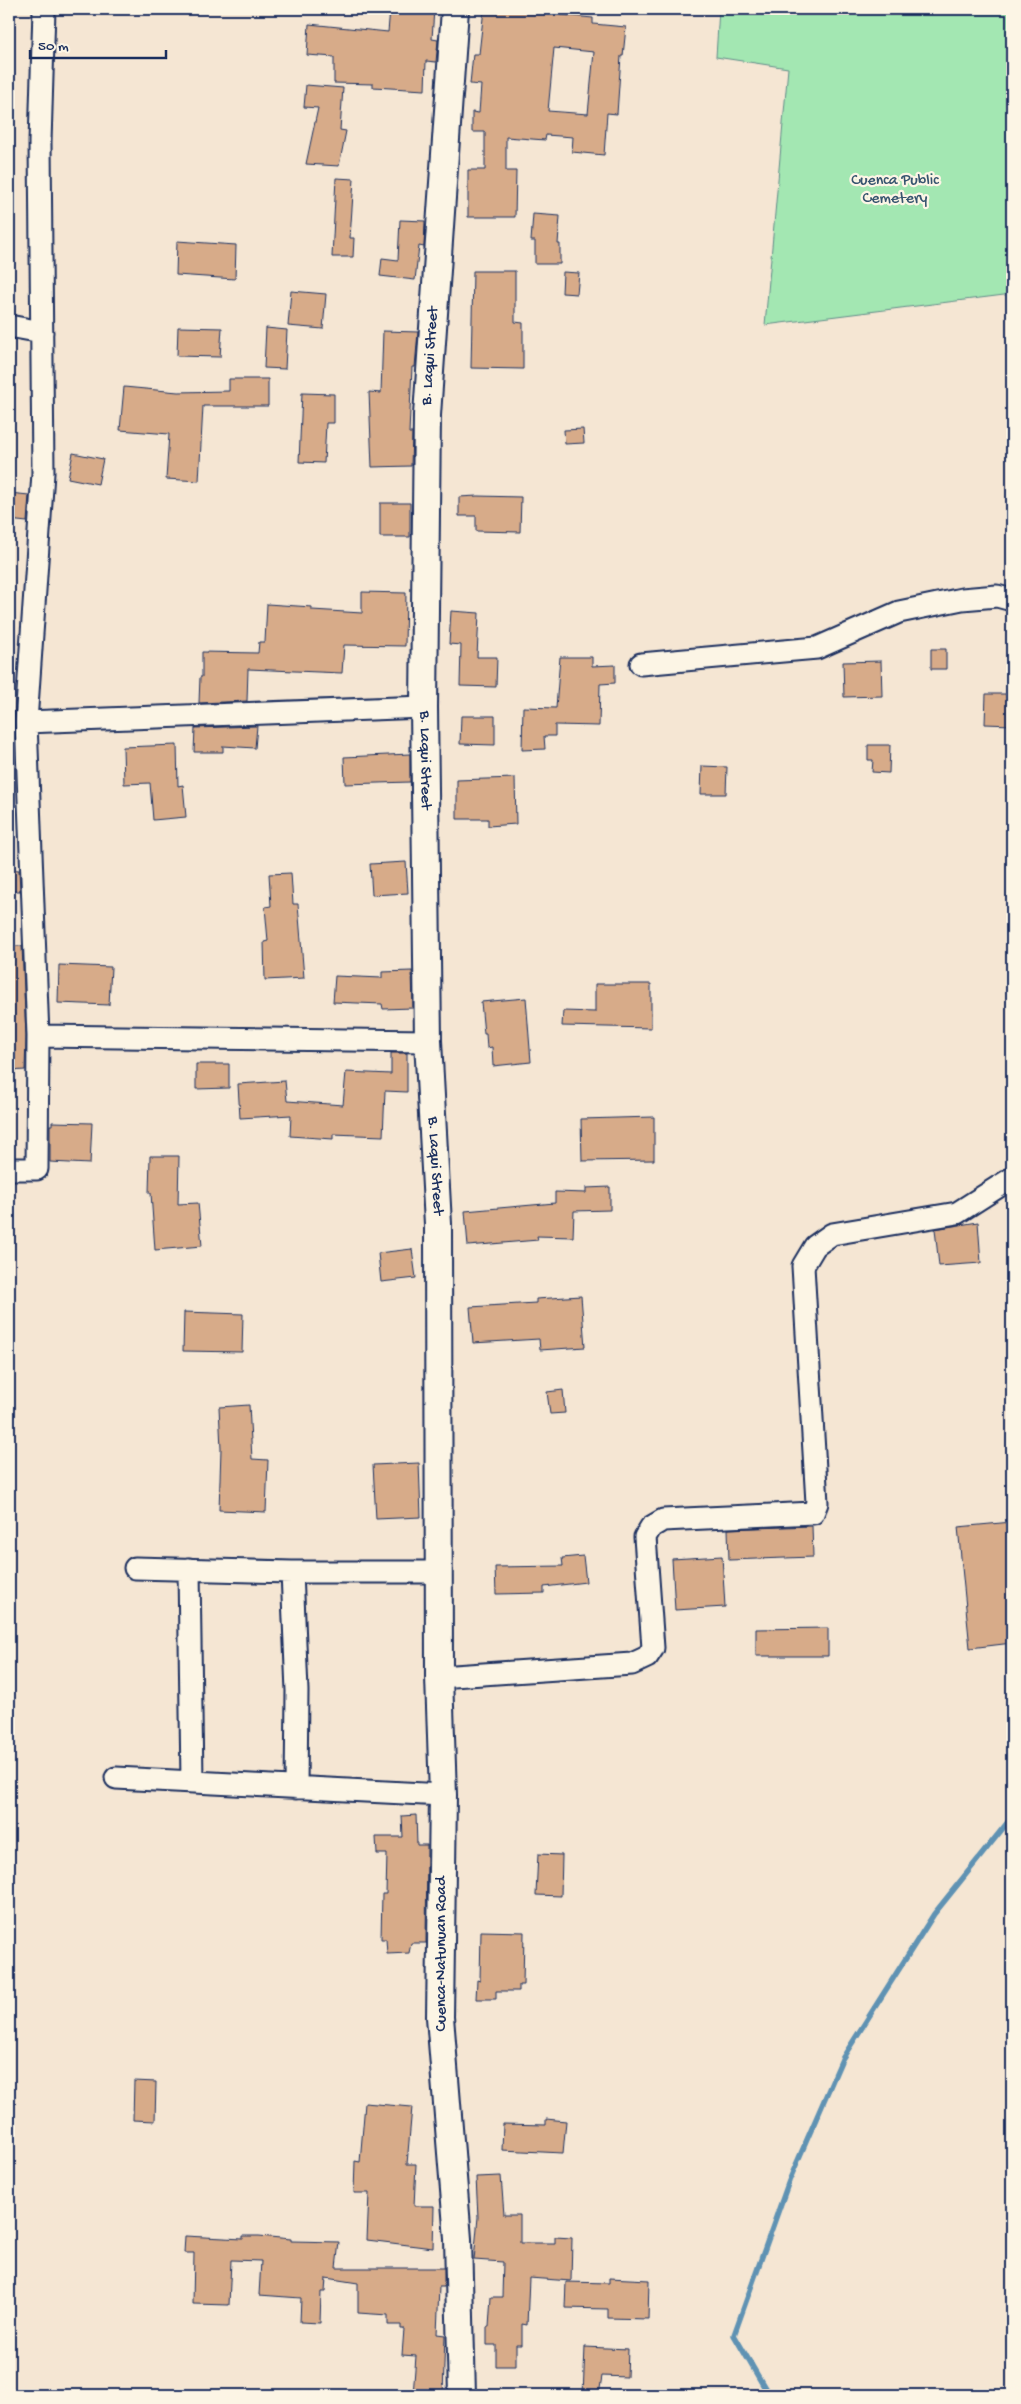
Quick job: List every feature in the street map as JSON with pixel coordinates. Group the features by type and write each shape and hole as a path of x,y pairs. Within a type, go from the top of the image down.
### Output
{"main road":[{"name":"B. Laqui Street","path":"440,1513 438,1224 428,1041 424,707 427,414 455,9"},
{"name":"Cuenca-Natunuan Road","path":"440,1513 439,1677 443,1795 440,2017 458,2240 462,2395"}],"street":[{"path":"9,1169 37,1169 38,1036 26,722 43,473 40,142 44,9"},
{"path":"9,326 42,332"},
{"path":"641,664 817,648 899,612 962,599 997,596 1012,600"},
{"path":"26,722 424,707"},
{"path":"38,1036 428,1041"},
{"path":"439,1677 632,1664 646,1657 653,1648 645,1537 651,1527 663,1520 813,1513 817,1503 802,1266 815,1246 832,1234 957,1213 1012,1178"},
{"path":"135,1568 292,1572 439,1572"},
{"path":"189,1570 192,1782"},
{"path":"292,1572 297,1691 296,1788"},
{"path":"116,1778 443,1795"}],"green space":[{"name":"Cuenca Public Cemetery","path":"719,9 1012,9 1012,294 765,325 788,68 716,57"}],"building":[{"path":"390,9 434,9 432,39 438,40 436,62 426,61 425,90 373,87 373,84 334,83 334,57 307,55 309,24 388,32"},
{"path":"484,9 561,9 561,15 593,18 593,24 626,27 623,56 621,56 617,114 607,113 604,155 572,152 573,137 546,135 545,140 506,137 506,171 516,171 515,217 468,217 468,170 485,170 485,132 472,132 472,112 479,113 481,85 470,84 473,54 479,54","holes":["554,48 594,52 588,114 548,111"]},
{"path":"306,85 343,88 340,130 346,131 339,166 306,164 318,108 304,107"},
{"path":"336,178 354,179 350,238 354,238 353,257 332,257"},
{"path":"533,214 560,216 558,244 560,244 560,264 535,264 535,241 531,241"},
{"path":"400,220 425,221 424,247 419,246 415,280 380,276 382,258 398,260"},
{"path":"177,241 236,245 235,279 176,275"},
{"path":"473,271 515,271 515,322 523,323 523,369 471,368"},
{"path":"563,272 579,273 577,294 562,293"},
{"path":"291,291 326,294 323,329 288,326"},
{"path":"178,327 222,328 220,357 177,356"},
{"path":"266,328 287,330 285,369 264,368"},
{"path":"383,331 418,332 415,367 412,367 409,433 412,433 411,466 372,467 369,392 381,393"},
{"path":"229,379 268,379 268,406 203,406 199,481 166,479 169,434 120,430 124,387 178,392 229,391"},
{"path":"302,393 334,394 334,423 326,423 324,463 299,462"},
{"path":"583,429 584,443 565,444 564,430"},
{"path":"73,453 103,459 98,484 68,478"},
{"path":"9,493 29,495 27,522 9,520"},
{"path":"459,497 521,497 520,532 476,531 476,516 459,516"},
{"path":"380,503 410,503 410,537 380,537"},
{"path":"362,592 406,593 405,646 344,645 342,673 248,669 247,701 199,703 202,652 258,653 259,642 265,642 267,604 312,607 312,610 362,613"},
{"path":"451,611 479,613 477,657 497,657 496,687 460,686 461,645 449,644"},
{"path":"931,649 946,649 946,669 931,669"},
{"path":"560,657 592,657 592,666 615,665 615,683 600,684 599,726 555,725 555,736 544,736 545,749 522,750 523,707 556,708"},
{"path":"881,661 882,696 844,697 843,662"},
{"path":"986,694 1012,694 1012,725 985,724"},
{"path":"461,716 495,716 495,745 460,744"},
{"path":"257,726 255,748 223,746 223,752 194,752 195,728"},
{"path":"177,745 178,786 183,785 186,817 153,820 150,783 124,784 123,747"},
{"path":"868,745 890,745 889,773 872,772 873,760 868,760"},
{"path":"410,754 410,782 345,784 344,757"},
{"path":"702,766 727,767 726,794 701,794"},
{"path":"515,778 516,824 488,826 488,819 457,819 457,780"},
{"path":"406,862 408,893 372,895 370,864"},
{"path":"9,869 19,870 20,891 9,891"},
{"path":"291,873 293,904 298,904 304,978 265,980 264,942 268,941 265,907 271,906 269,874"},
{"path":"9,946 22,946 26,1036 25,1070 9,1071"},
{"path":"59,965 111,967 109,1005 58,1003"},
{"path":"412,971 413,1008 383,1009 382,1004 333,1002 335,976 382,978 382,972"},
{"path":"595,984 651,984 651,1028 562,1026 563,1011 595,1012"},
{"path":"526,998 531,1062 493,1066 492,1047 487,1048 486,1034 484,1034 481,1002"},
{"path":"391,1053 407,1053 407,1092 385,1091 383,1136 333,1134 333,1139 290,1136 291,1115 240,1118 238,1084 285,1081 287,1101 343,1105 346,1072 391,1074"},
{"path":"196,1064 229,1064 229,1088 196,1089"},
{"path":"654,1117 654,1160 582,1161 581,1119"},
{"path":"52,1122 92,1123 90,1164 50,1162 50,1125 52,1125"},
{"path":"150,1156 179,1156 178,1204 198,1203 202,1246 155,1250 151,1193 149,1193"},
{"path":"610,1187 610,1210 574,1211 573,1237 537,1236 538,1240 468,1246 465,1211 555,1203 555,1192 586,1193 586,1188"},
{"path":"978,1222 981,1263 939,1266 935,1229"},
{"path":"412,1249 416,1278 381,1282 378,1253"},
{"path":"581,1296 585,1347 540,1350 539,1339 473,1343 470,1307 536,1303 536,1299"},
{"path":"184,1312 243,1314 242,1352 183,1351"},
{"path":"563,1390 565,1413 550,1414 547,1392"},
{"path":"249,1405 252,1459 268,1460 266,1512 219,1510 221,1449 219,1407"},
{"path":"419,1463 421,1517 376,1519 373,1465"},
{"path":"1012,1522 1012,1643 970,1648 958,1527"},
{"path":"812,1526 813,1557 729,1560 728,1529"},
{"path":"583,1556 586,1582 544,1587 544,1593 496,1594 495,1567 563,1566 562,1558"},
{"path":"722,1556 725,1607 675,1610 672,1559"},
{"path":"828,1628 828,1656 756,1656 756,1629"},
{"path":"416,1815 417,1845 427,1845 426,1943 411,1943 409,1953 387,1954 386,1939 381,1939 382,1894 386,1894 387,1854 377,1854 376,1837 403,1837 402,1816"},
{"path":"538,1854 562,1855 561,1896 536,1895"},
{"path":"481,1931 524,1932 523,1985 519,1985 519,1991 496,1991 496,1999 476,1999 477,1980 480,1981"},
{"path":"134,2081 156,2082 155,2121 133,2120"},
{"path":"365,2103 412,2107 407,2164 416,2164 414,2206 434,2206 433,2248 367,2240 369,2193 354,2193 355,2161 360,2162"},
{"path":"546,2119 566,2121 563,2153 502,2150 503,2124 546,2125"},
{"path":"501,2176 504,2215 520,2215 520,2243 555,2243 555,2237 572,2238 571,2281 529,2278 527,2325 522,2324 522,2345 516,2345 516,2366 496,2366 496,2345 487,2345 491,2297 502,2297 503,2262 474,2260 478,2217 476,2177"},
{"path":"185,2236 243,2239 243,2236 259,2236 291,2239 291,2241 339,2242 336,2268 444,2268 444,2287 439,2287 437,2334 445,2335 443,2395 413,2395 416,2356 402,2355 404,2329 401,2329 401,2325 388,2325 388,2315 358,2313 358,2283 326,2278 325,2292 321,2292 320,2323 300,2322 301,2298 259,2295 261,2261 231,2260 229,2305 193,2304 194,2253 184,2253"},
{"path":"609,2278 649,2280 648,2319 608,2318 608,2309 565,2308 566,2282 609,2283"},
{"path":"585,2347 628,2349 627,2377 602,2376 599,2395 583,2395"}],"waterway":[{"path":"769,2395 734,2335 789,2181 842,2059 934,1914 1012,1817"}]}
